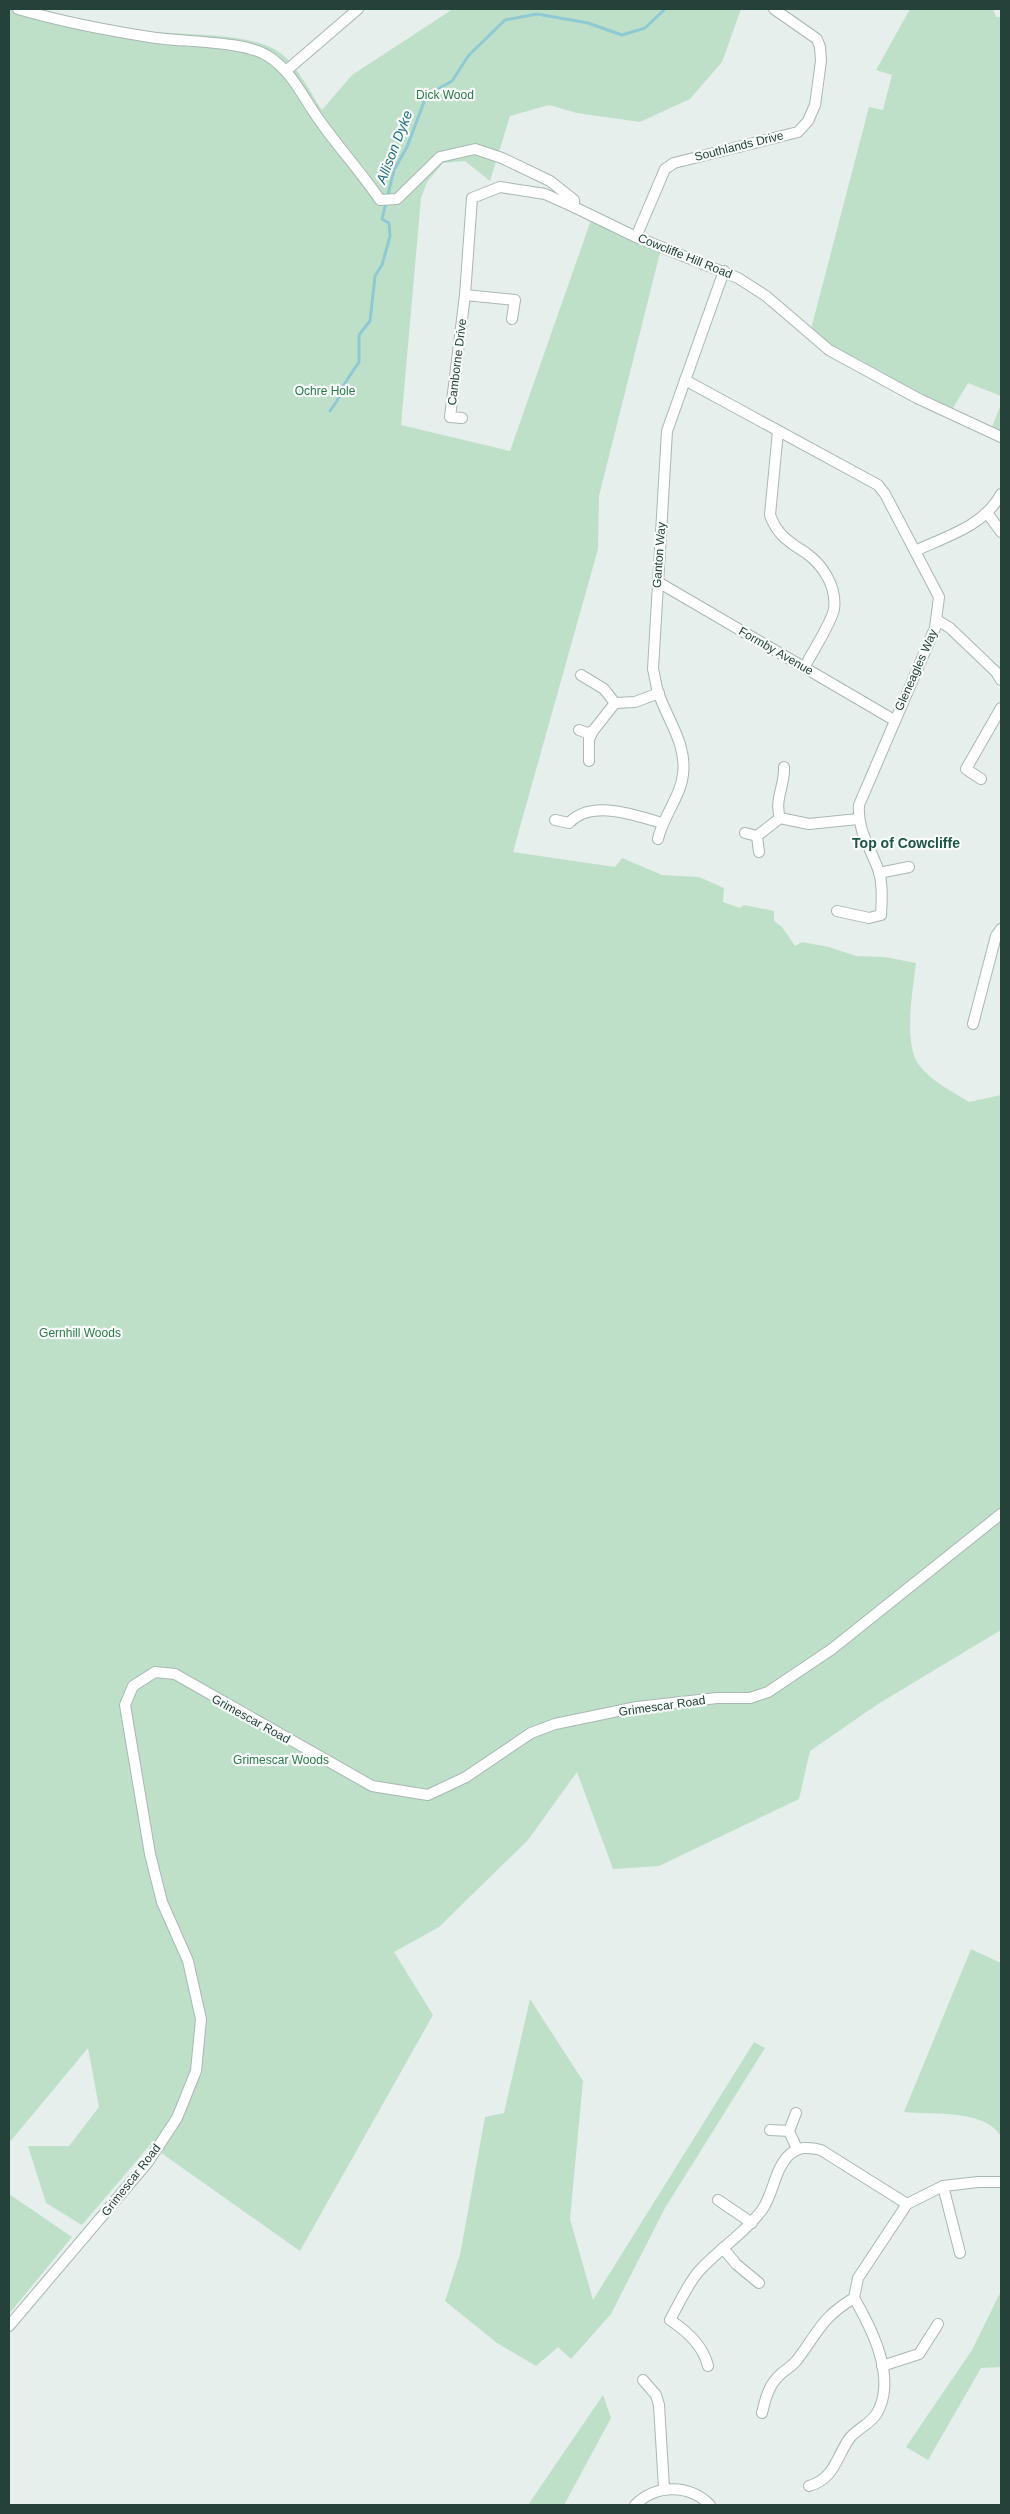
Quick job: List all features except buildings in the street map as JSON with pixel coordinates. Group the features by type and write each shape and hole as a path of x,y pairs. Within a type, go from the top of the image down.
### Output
{"street":[{"path":"18,9 44,16 156,38 239,47 267,54 287,70 358,9"},
{"name":"Southlands Drive","path":"636,237 659,182 666,169 674,163 798,132 808,121 818,89 820,47 817,39 774,9"},
{"name":"Cowcliffe Hill Road","path":"287,70 319,121 361,172 380,200 396,199 440,157 475,149 502,158 550,180 574,200 574,207 636,237 724,271 766,296 829,350 917,398 1001,437"},
{"name":"Camborne Drive","path":"462,418 450,417 464,295 472,198 500,187 545,194 574,207"},
{"name":"Ganton Way","path":"658,839 662,823 682,783 684,764 675,730 658,693 653,670 667,431 724,271"},
{"path":"464,295 516,296 512,319"},
{"name":"Gleneagles Way","path":"685,380 878,485 885,494 939,597 938,620 862,793 858,820"},
{"path":"778,431 770,515 774,528 783,538 817,561 830,584 834,597 834,611 804,668"},
{"path":"915,551 982,520 1001,494"},
{"path":"988,514 1001,532"},
{"name":"Formby Avenue","path":"658,582 894,720"},
{"path":"938,620 950,628 1001,680"},
{"path":"581,675 604,689 614,703"},
{"path":"614,703 634,702 658,693"},
{"path":"589,760 589,740 593,731 614,703"},
{"path":"981,779 966,770 1001,708"},
{"path":"579,730 587,733 593,731"},
{"path":"780,818 777,809 783,784 784,767"},
{"path":"555,820 570,827 575,816 592,809 628,813 662,823"},
{"path":"757,836 780,818 809,824 858,820 879,873 882,902 881,915 870,918 837,911"},
{"path":"745,833 757,836"},
{"path":"757,836 759,852"},
{"path":"879,873 909,867"},
{"path":"973,1024 999,934"},
{"name":"Grimescar Road","path":"9,2326 148,2162 177,2118 196,2072 201,2019 188,1961 162,1902 150,1854 125,1705 132,1686 155,1672 175,1674 372,1786 428,1795 466,1777 531,1733 554,1724 637,1707 716,1698 750,1698 768,1692 832,1649 1001,1514"},
{"path":"796,2113 789,2131 797,2149"},
{"path":"770,2130 789,2131"},
{"path":"708,2366 705,2356 688,2331 670,2320 698,2272 752,2223 764,2207 780,2167 788,2156 797,2149 809,2147 821,2150 908,2204"},
{"path":"809,2486 822,2483 838,2461 850,2438 876,2415 883,2398 882,2366 874,2334 854,2298 858,2278 908,2204 943,2186 978,2182 1001,2182"},
{"path":"943,2186 960,2253"},
{"path":"718,2200 752,2223"},
{"path":"724,2248 736,2264 759,2284"},
{"path":"762,2413 769,2389 777,2377 796,2361 814,2332 835,2310 854,2298"},
{"path":"882,2366 919,2354 938,2324"},
{"path":"643,2380 656,2395 660,2405 664,2488"},
{"path":"635,2505 641,2499 664,2488 685,2490 710,2505"}],"green space":[{"path":"9,9 41,11 136,30 227,37 262,44 276,50 290,62 302,77 322,110 352,75 453,9 741,9 722,62 690,99 640,122 577,113 549,105 510,116 490,181 465,161 443,163 427,182 421,198 401,425 510,451 591,220 660,253 599,496 598,549 513,852 615,867 622,858 662,875 699,877 724,888 723,902 740,908 744,905 774,911 774,921 782,927 795,946 802,942 829,947 856,956 885,957 916,963 911,1001 910,1030 914,1056 919,1065 936,1081 969,1102 1001,1095 1001,1630 878,1704 810,1751 799,1799 659,1866 613,1869 577,1772 528,1840 439,1927 394,1952 433,2015 300,2251 150,2145 82,2225 46,2203 28,2146 69,2146 99,2107 88,2048 9,2143"},
{"path":"910,9 993,9 996,17 1001,17 1001,396 968,383 953,408 860,363 825,341 811,329 869,107 883,110 892,75 876,70"},
{"path":"1001,404 1001,432 992,427"},
{"path":"971,1949 1001,1963 1001,2136 993,2127 983,2121 970,2117 904,2112"},
{"path":"530,1999 583,2081 570,2219 593,2300 754,2042 765,2048 665,2208 611,2314 571,2359 558,2347 536,2366 497,2343 445,2301 460,2255 485,2117 504,2113"},
{"path":"9,2194 72,2237 9,2314"},
{"path":"1001,2291 1001,2367 981,2368 928,2460 906,2447 972,2350"},
{"path":"603,2395 611,2418 564,2505 528,2505"}],"waterway":[{"name":"Allison Dyke","path":"330,411 337,401 343,386 359,362 359,335 370,321 375,276 382,265 390,236 389,223 382,219 394,170 407,147 424,102 436,90 452,81 469,55 505,20 537,14 588,23 622,35 645,28 665,9"}],"district":[{"name":"Top of Cowcliffe","path":"906,843"}],"park label":[{"name":"Dick Wood","path":"445,95"},
{"name":"Ochre Hole","path":"325,391"},
{"name":"Gernhill Woods","path":"80,1333"},
{"name":"Grimescar Woods","path":"281,1760"}]}
